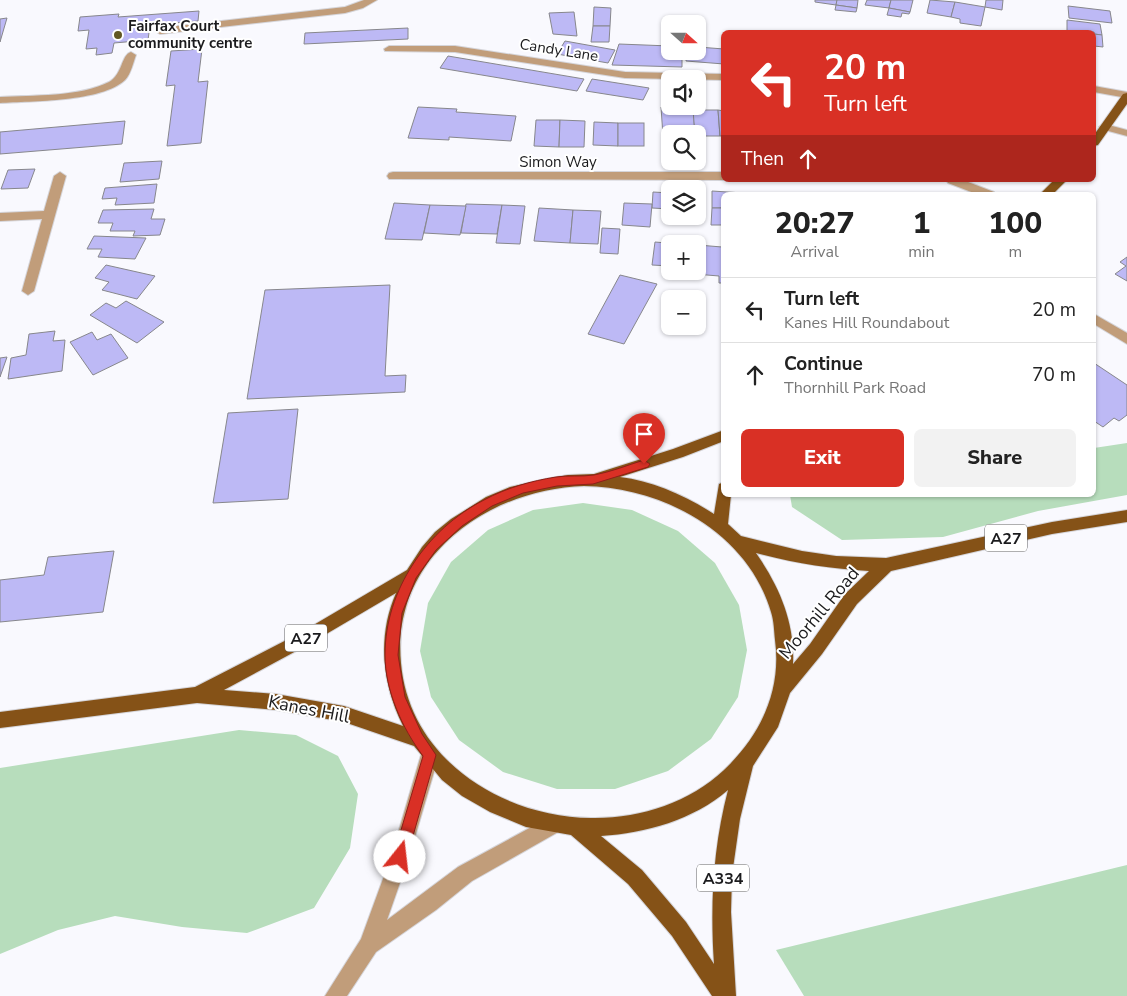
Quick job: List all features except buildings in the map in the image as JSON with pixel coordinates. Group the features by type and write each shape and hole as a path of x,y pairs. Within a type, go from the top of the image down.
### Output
{"main road":[{"path":"1096,140 1127,95"},
{"path":"1048,192 1059,182"},
{"path":"593,480 678,454 721,436"},
{"path":"593,480 638,486 681,501 720,525 738,542 762,573 779,609 786,647 783,688 770,726 745,762 712,791 672,813 626,825 577,828 553,825 517,815 484,800 454,780 417,739 398,698 391,655 396,613 411,575 432,546 458,522 488,503 530,487 557,482 593,480"},
{"path":"720,525 723,497"},
{"name":"Moorhill Road","path":"738,542 802,558 836,563 886,565 1052,528 1127,516"},
{"name":"Moorhill Road","path":"783,688 816,649 851,599 886,565"},
{"name":"Kanes Hill","path":"197,695 282,652 411,575"},
{"name":"Kanes Hill","path":"0,720 197,695 276,702 344,714 417,739"},
{"name":"A334","path":"725,996 721,909 726,846 745,762"},
{"name":"A334","path":"577,828 636,877 679,929 725,996"}],"street":[{"path":"160,31 345,10 372,0"},
{"name":"Candy Lane","path":"389,49 455,49 625,75 721,77"},
{"path":"0,100 69,95 111,85 122,76 130,55"},
{"path":"1096,89 1127,95"},
{"path":"1105,127 1127,133"},
{"path":"28,291 60,176"},
{"name":"Simon Way","path":"393,176 721,176"},
{"path":"957,182 982,192"},
{"path":"0,217 49,215"},
{"path":"1096,319 1127,339"},
{"path":"335,996 369,945 400,857 430,755"},
{"path":"369,945 429,903 465,874 553,825"}],"green space":[{"path":"1127,443 1127,495 1038,511 943,537 842,540 792,507 790,497 1096,497 1096,448"},
{"path":"583,503 632,510 678,531 715,563 739,605 747,650 738,697 711,739 668,771 615,789 557,789 503,772 459,740 431,697 420,651 428,603 451,562 488,530 533,510"},
{"path":"239,730 296,735 338,756 358,794 350,848 314,908 247,933 182,927 115,916 58,930 0,954 0,768"},
{"path":"1127,865 1127,996 804,996 776,950"}],"place":[{"name":"Fairfax Court community centre","path":"118,35"}],"route":[{"path":"400,857 430,755 417,739 398,698 391,655 396,613 411,575 432,546 458,522 488,503 521,489 557,482 593,480 644,464"}]}
